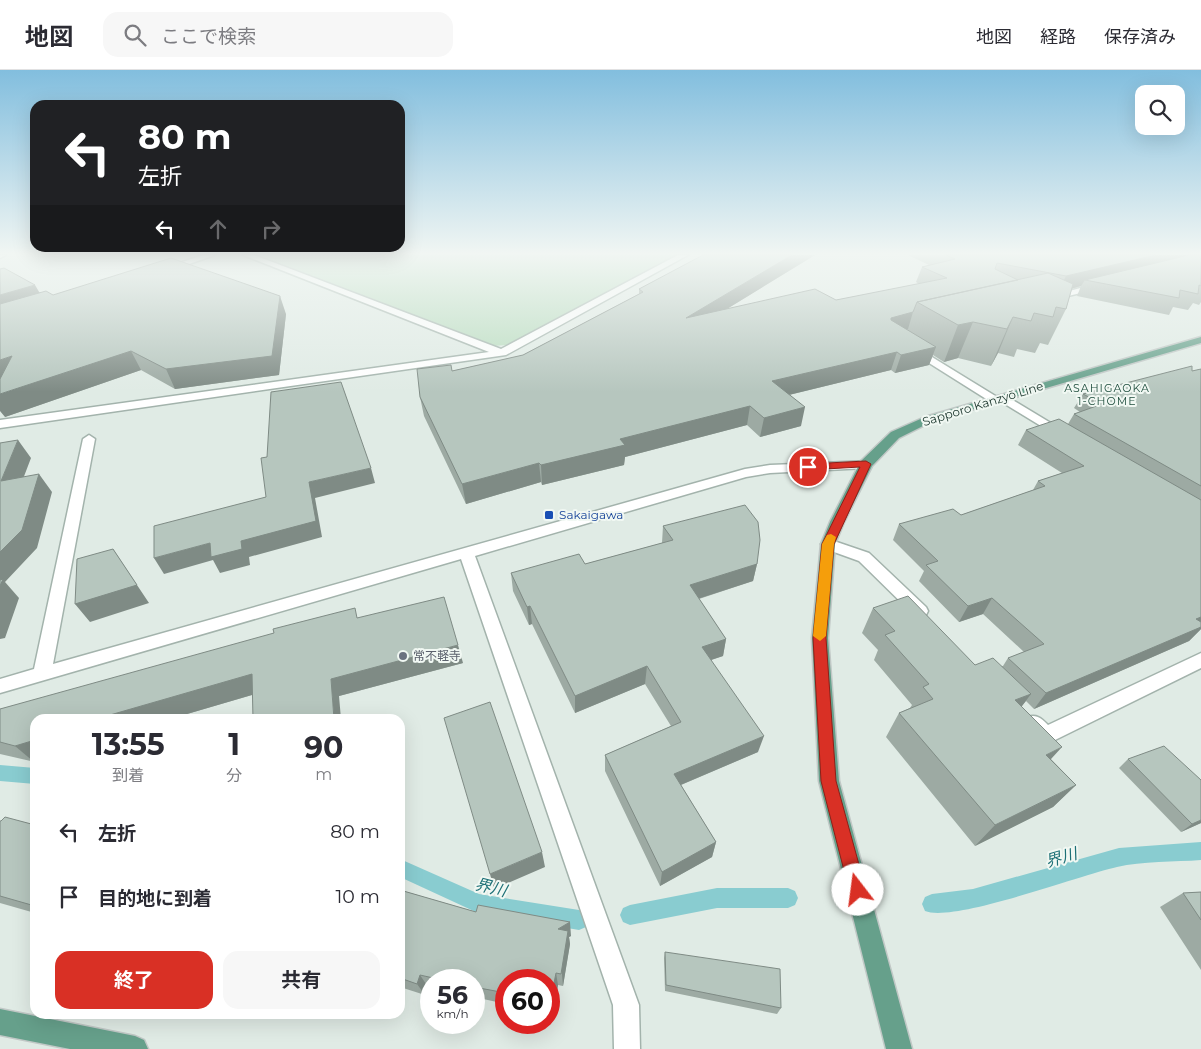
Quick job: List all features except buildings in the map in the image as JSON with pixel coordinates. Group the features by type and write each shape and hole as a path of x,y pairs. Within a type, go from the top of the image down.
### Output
{"main road":[{"name":"Sapporo Kanzyō Line","path":"900,1049 829,781 820,638 828,544 866,464 895,435 929,419 1201,340"},
{"path":"0,1022 135,1049"}],"street":[{"path":"366,301 502,353"},
{"path":"0,424 502,353 599,301"},
{"path":"909,346 998,399 1076,442"},
{"path":"42,674 89,438"},
{"path":"0,686 745,473 770,469 866,464"},
{"path":"828,544 864,557 934,625"},
{"path":"467,554 626,1005 626,1049"},
{"path":"1025,714 1046,735 1201,660"}],"green space":[{"path":"370,301 598,301 523,344 493,346"}],"waterway":[{"name":"界川","path":"0,773 30,776"},
{"name":"界川","path":"932,904 973,899 1119,857 1201,851"},
{"name":"界川","path":"405,870 478,903 579,920"},
{"name":"界川","path":"630,915 717,898 788,898"}],"slow traffic":[{"path":"820,636 828,544 831,537"}],"place":[{"name":"Sakaigawa","path":"549,515"},
{"name":"常不軽寺","path":"403,656"}],"district":[{"name":"ASAHIGAOKA 1-CHOME","path":"1107,394"}],"route":[{"path":"808,467 866,464 828,544 820,638 829,781 858,890"}]}
